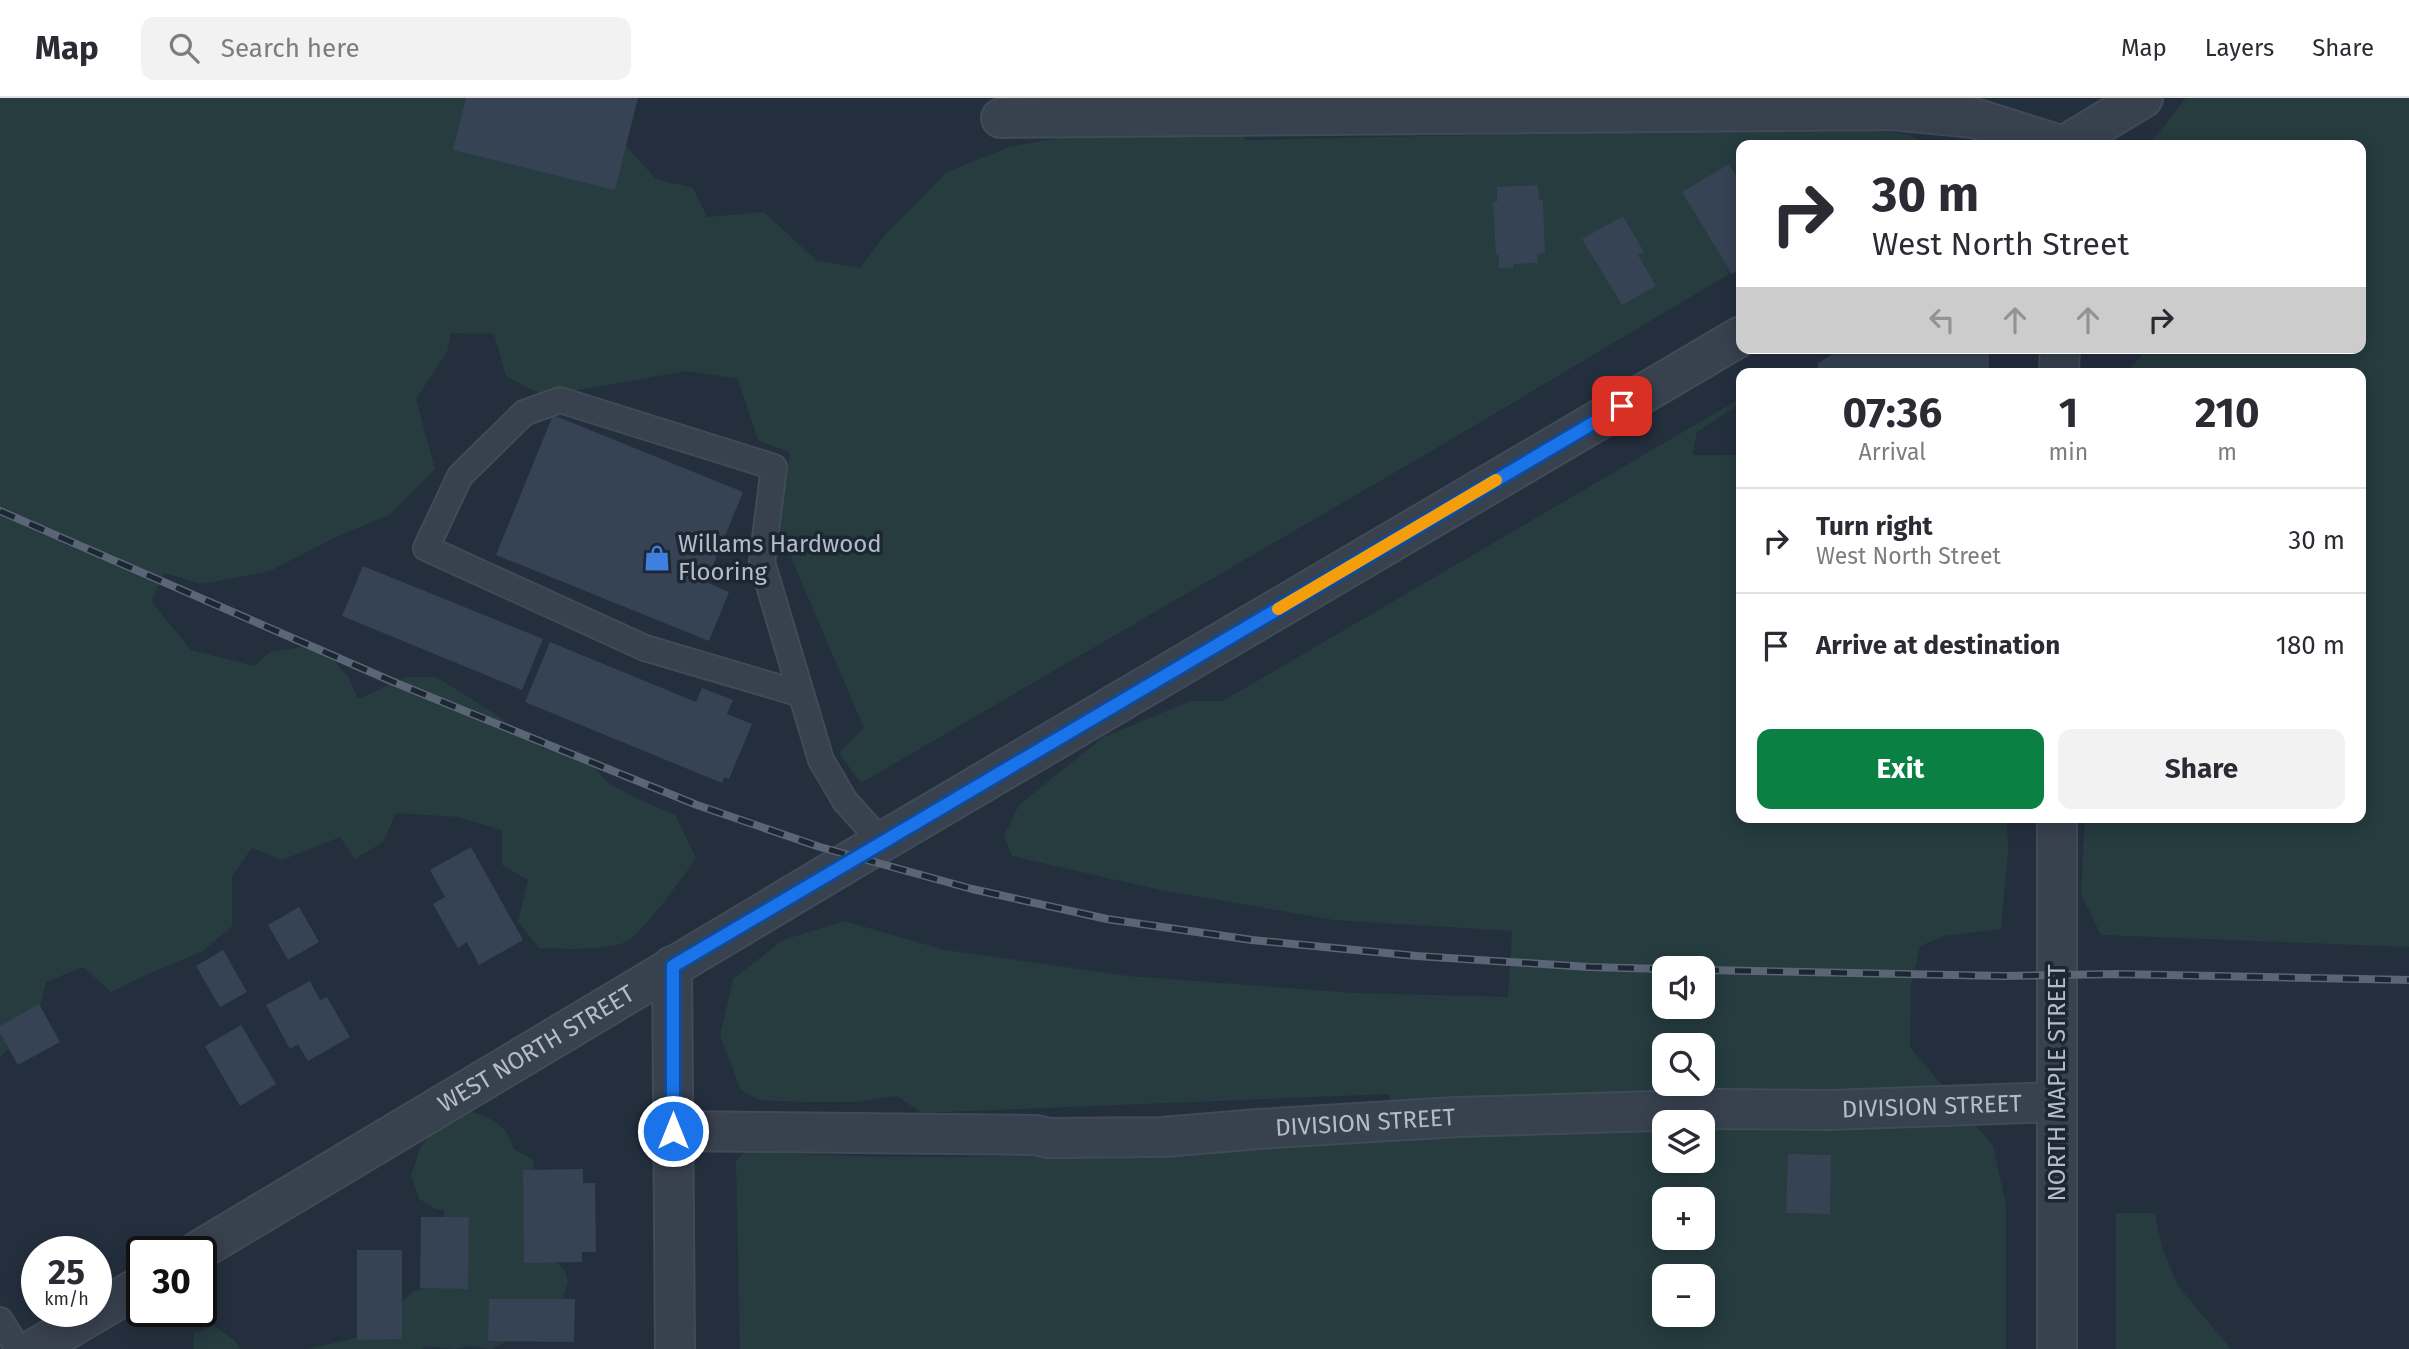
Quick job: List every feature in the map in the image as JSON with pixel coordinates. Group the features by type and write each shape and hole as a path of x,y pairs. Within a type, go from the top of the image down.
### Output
{"street":[{"path":"2071,140 2143,98"},
{"path":"1001,118 1541,105 1892,110 1974,118 2046,140"},
{"name":"WEST NORTH STREET","path":"217,1240 881,842 1736,339"},
{"name":"NORTH MAPLE STREET","path":"2057,823 2057,1349"},
{"path":"673,966 675,1349"},
{"name":"DIVISION STREET","path":"673,1131 1036,1135 1049,1138 1163,1137 1457,1117 1720,1109 1830,1110 2057,1102"},
{"path":"34,1349 126,1294"}],"lane":[{"path":"801,694 645,648 426,548 460,476 524,412 560,400 774,467 762,562 821,760 845,801 881,842"},
{"path":"0,1320 18,1349"}],"green space":[{"path":"0,98 470,98 619,138 656,179 693,188 707,217 764,212 817,261 860,268 885,235 947,172 1009,147 1232,99 1245,140 1835,127 1908,134 1918,140 1736,140 1736,270 1435,449 861,783 839,753 864,728 778,527 790,453 758,440 738,379 687,371 544,396 506,376 494,334 451,333 447,352 416,399 435,469 389,515 340,535 270,571 202,584 164,573 151,601 191,650 254,666 270,652 320,644 348,677 358,699 407,677 436,677 544,749 580,751 608,783 675,815 696,858 633,938 616,945 560,949 539,948 518,922 528,880 502,865 502,830 458,817 396,813 383,842 355,859 340,837 282,860 252,848 232,876 232,926 203,951 111,992 83,967 46,982 37,1020 0,1057"},
{"path":"2186,98 2409,98 2409,947 2101,935 2081,894 2085,823 2366,823 2366,368 2130,368 2143,354 2366,354 2366,140 2153,140"},
{"path":"1736,401 1736,406 1697,432 1692,455 1736,455 1736,823 2007,823 2008,853 2001,929 1944,936 1920,946 1911,985 1910,1047 1993,1146 2006,1206 2006,1349 740,1349 736,1161 746,1151 991,1157 1399,1137 1389,1094 922,1113 897,1096 856,1102 759,1100 741,1090 720,1036 733,979 783,940 844,921 945,950 1128,976 1355,993 1508,997 1512,931 1334,920 1160,890 1012,856 1004,836 1019,805 1102,738 1190,701 1223,701"},
{"path":"465,1110 496,1122 506,1132 514,1149 533,1160 544,1250 565,1271 568,1282 560,1308 519,1336 491,1349 427,1346 422,1349 308,1349 364,1336 413,1292 439,1282 444,1209 436,1209 419,1199 411,1176 420,1148 441,1121"},
{"path":"2116,1213 2155,1213 2162,1248 2178,1286 2231,1349 2116,1349"},
{"path":"215,1327 234,1340 241,1349 193,1349 194,1333"}],"building":[{"path":"466,98 638,98 615,190 453,150"},
{"path":"1729,164 1736,176 1736,271 1732,274 1682,192"},
{"path":"1538,185 1539,200 1543,200 1545,253 1537,254 1538,263 1513,264 1513,268 1499,268 1493,202 1497,202 1497,187"},
{"path":"1623,216 1644,252 1638,255 1656,286 1622,305 1582,239"},
{"path":"1833,354 1989,354 1989,368 1818,368 1818,363"},
{"path":"553,415 743,492 706,582 729,592 709,641 496,555"},
{"path":"363,566 543,639 522,690 342,616"},
{"path":"550,642 696,702 702,688 733,700 727,714 752,724 729,779 724,777 722,783 525,702"},
{"path":"471,847 523,940 479,965 467,942 458,948 433,904 445,897 430,870"},
{"path":"299,907 319,942 288,960 268,925"},
{"path":"223,950 247,992 220,1007 196,966"},
{"path":"310,981 320,1000 327,997 350,1037 308,1061 298,1044 290,1049 266,1005"},
{"path":"39,1004 60,1042 18,1065 0,1033 0,1026"},
{"path":"241,1025 276,1084 240,1106 205,1046"},
{"path":"1788,1154 1831,1155 1830,1214 1786,1213"},
{"path":"583,1169 583,1183 595,1183 596,1252 582,1252 582,1262 524,1263 523,1170"},
{"path":"421,1217 469,1217 468,1289 420,1288"},
{"path":"357,1250 402,1250 402,1339 357,1340"},
{"path":"489,1299 575,1299 574,1342 488,1341"}],"railway":[{"path":"0,511 396,683 697,805 820,847 972,889 1107,919 1252,940 1417,956 1652,969"},
{"path":"1715,970 2409,980"}],"slow traffic":[{"path":"1278,609 1496,480"}],"place":[{"name":"Willams Hardwood Flooring","path":"657,558"}],"route":[{"path":"673,1131 673,966 1622,406"}]}
